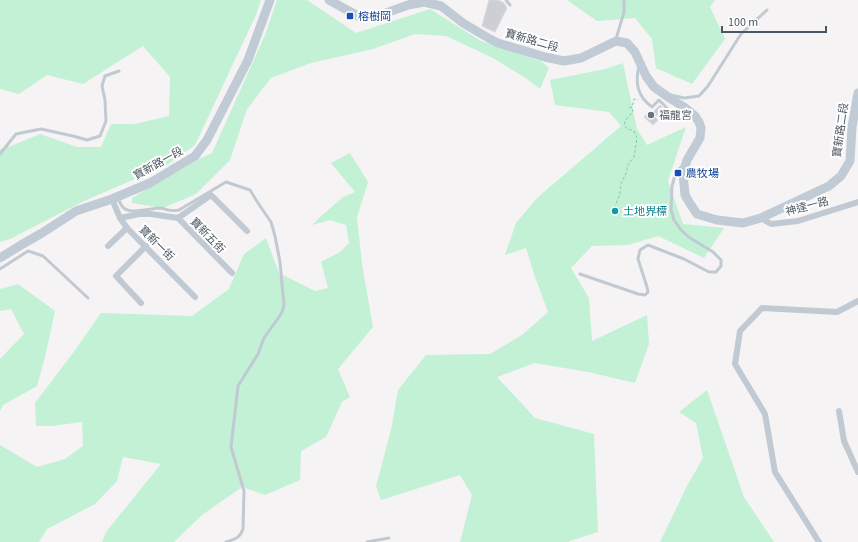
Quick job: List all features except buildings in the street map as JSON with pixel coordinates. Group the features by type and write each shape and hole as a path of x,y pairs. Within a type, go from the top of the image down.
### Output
{"street":[{"name":"寶新路一段","path":"0,258 76,211 115,198 150,183 195,156 207,140 248,60 270,0"},
{"name":"寶新路二段","path":"329,0 358,16 375,17 406,2 424,2 441,6 463,23 498,43 564,61 581,58 616,41 627,43 635,52 646,76 654,86 695,116 701,128 700,138 687,160 682,174 685,195 697,214 716,220 743,223 761,218 829,186 841,176 850,161 852,127 858,93"},
{"path":"178,218 211,195 247,231"},
{"name":"寶新一街","path":"115,198 120,218 127,228 195,297"},
{"name":"神達一路","path":"761,218 771,224 798,221 858,202"},
{"name":"寶新五街","path":"120,218 139,214 151,214 178,218 232,273"},
{"path":"108,246 127,228"},
{"path":"140,303 116,276 146,246"},
{"path":"819,542 775,472 765,414 735,364 740,332 762,308 837,312 858,301"},
{"path":"839,411 844,441 858,472"}],"lane":[{"path":"506,0 510,5"},
{"path":"616,41 624,12 624,0"},
{"path":"663,93 684,98 699,96 708,86 742,34 767,10"},
{"path":"640,64 637,75 637,85 644,100 652,107 659,100 672,113"},
{"path":"0,154 16,134 41,129 87,140 100,136 106,121 105,100 102,86 105,76 119,71"},
{"path":"580,274 638,294 645,295 648,292 648,287 638,259 640,250 648,245 684,259 709,272 716,272 721,266 721,260 713,252 690,238 681,230 674,220 671,210 672,186 676,172 687,160"},
{"path":"115,198 126,210 136,211 160,208 175,211 226,182 250,190 272,222 280,262 284,305 282,312 264,338 258,354 238,386 231,447 244,491 243,529 241,535 236,539 226,542"},
{"path":"0,269 28,251 42,256 88,298"},
{"path":"367,542 389,538"}],"path":[{"path":"614,213 620,194 621,184 627,171 627,166 634,157 637,143 637,138 634,131 627,129 625,126 626,120 633,111 632,107 634,99 644,100"}],"green space":[{"path":"0,0 261,0 256,15 195,145 167,165 84,201 10,239 0,242 0,149 40,134 77,147 101,147 111,124 135,124 169,116 170,77 143,46 83,84 47,75 19,94 0,89"},
{"path":"277,0 307,0 356,33 430,9 481,41 541,61 549,68 540,89 493,58 446,36 415,34 373,49 311,63 271,78 247,109 230,160 196,194 163,208 132,203 132,198 197,160 212,153 265,35"},
{"path":"567,0 715,0 710,7 725,39 692,84 656,68 652,39 635,18 597,21"},
{"path":"623,63 637,129 647,145 686,127 668,181 683,224 724,228 704,258 658,236 628,245 592,246 571,268 589,298 592,341 647,315 649,344 635,383 588,372 535,363 497,377 535,418 594,434 598,532 569,542 460,542 472,495 460,475 381,500 376,486 391,430 398,390 426,355 490,354 522,335 548,312 526,248 505,255 516,223 537,198 621,126 609,112 555,105 550,80 605,69"},
{"path":"350,153 368,182 357,217 362,264 373,327 338,369 350,397 342,402 326,437 301,451 300,480 265,495 242,487 202,515 174,542 102,542 106,532 161,464 123,457 117,481 95,504 47,529 39,542 0,542 0,445 37,467 65,459 83,446 82,422 52,426 36,426 35,403 101,313 192,316 229,289 244,254 266,238 279,273 315,291 328,288 321,262 340,252 349,243 346,225 330,220 312,225 343,197 355,192 331,163"},
{"path":"18,284 55,311 37,386 3,405 0,411 0,359 24,334 11,309 0,311 0,289"},
{"path":"707,390 744,497 774,542 660,542 688,484 703,458 696,423 679,412"}],"place":[{"name":"榕樹岡","path":"350,16"},
{"name":"福龍宮","path":"651,115"},
{"name":"農牧場","path":"678,173"},
{"name":"土地界標","path":"615,211"}]}
